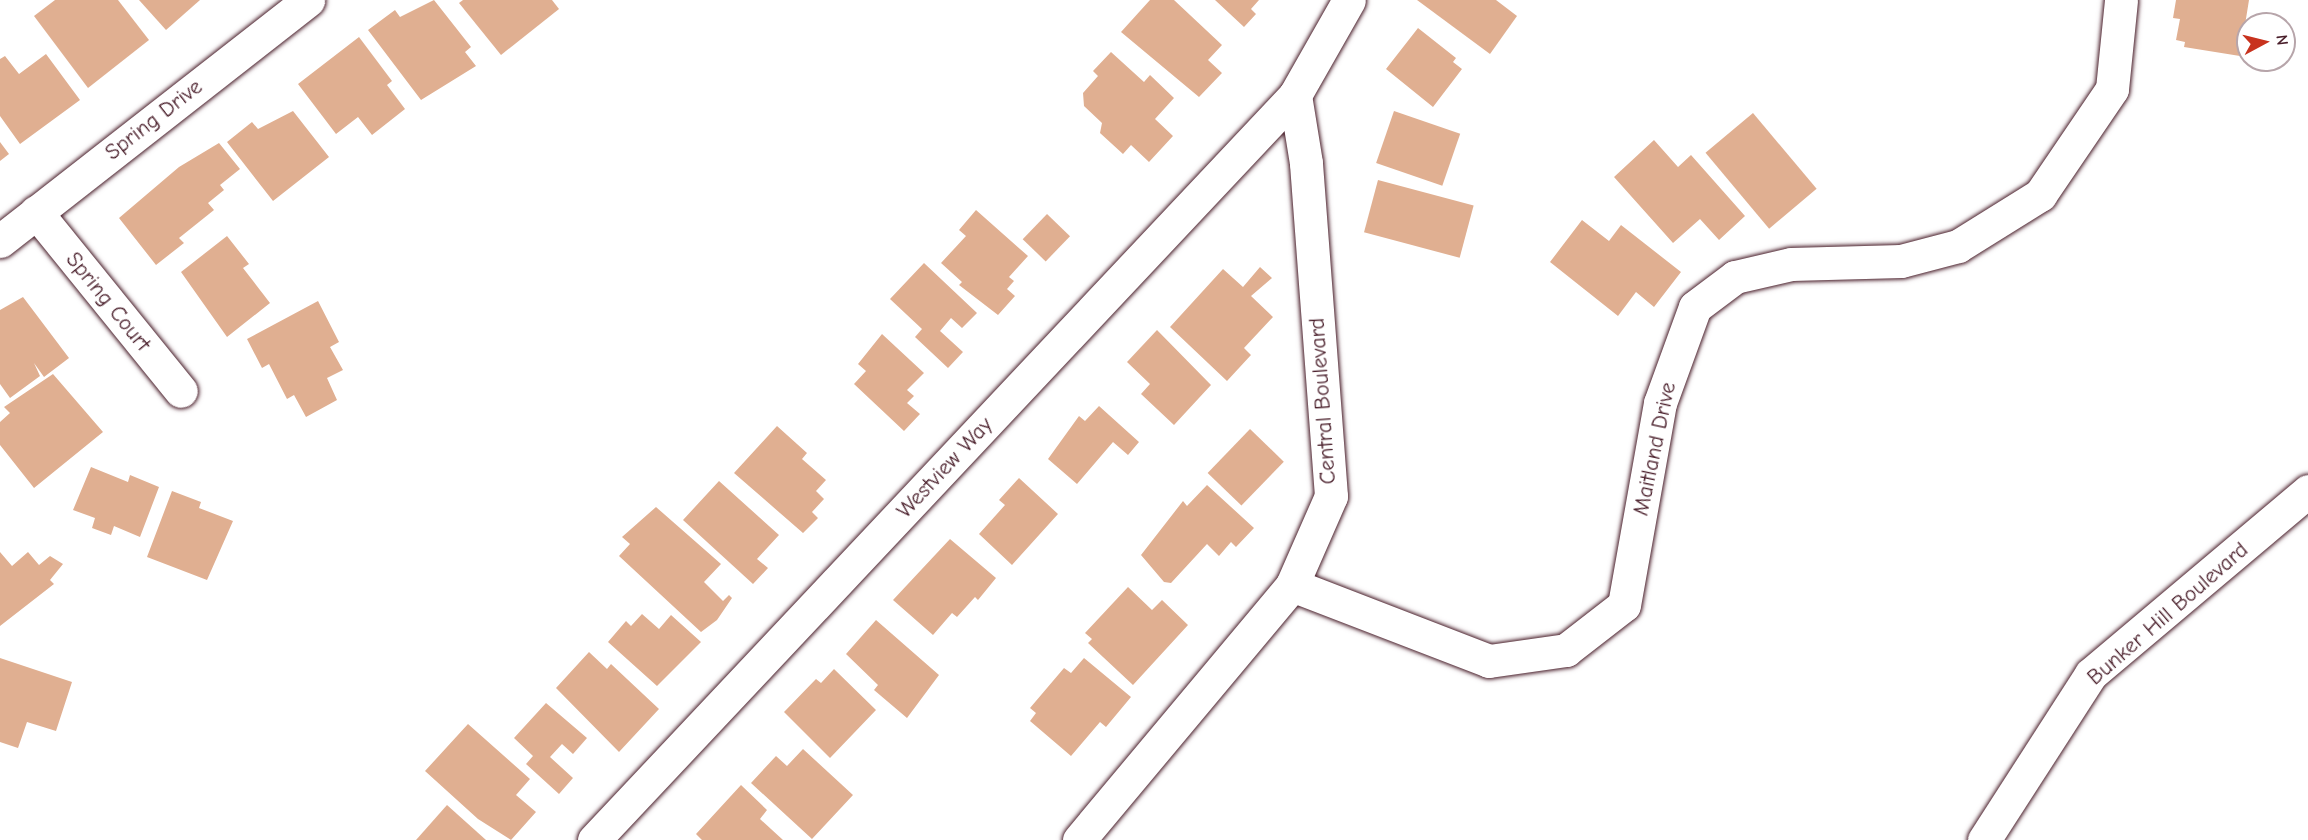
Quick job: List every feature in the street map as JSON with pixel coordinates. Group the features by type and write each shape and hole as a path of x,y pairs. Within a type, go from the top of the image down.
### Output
{"street":[{"name":"Spring Drive","path":"0,241 308,0"},
{"path":"1295,95 1349,0"},
{"name":"Maitland Drive","path":"1292,585 1489,661 1566,650 1624,605 1660,403 1695,308 1735,277 1791,264 1901,261 1958,246 2040,195 2112,89 2121,0"},
{"name":"Central Boulevard","path":"1079,840 1292,585 1331,496 1306,163 1295,95"},
{"name":"Westview Way","path":"594,840 1295,95"},
{"name":"Spring Court","path":"36,212 181,391"},
{"name":"Bunker Hill Boulevard","path":"1984,840 2091,674 2308,491"}],"building":[{"path":"55,0 118,0 149,40 88,88 34,16"},
{"path":"139,0 200,0 166,30"},
{"path":"434,0 471,47 465,52 476,66 421,100 368,30 395,10 400,17"},
{"path":"463,0 552,0 559,9 501,55 459,3"},
{"path":"1150,0 1174,0 1222,45 1208,60 1222,73 1199,97 1121,32"},
{"path":"1215,0 1259,0 1251,9 1256,14 1244,27"},
{"path":"1417,0 1496,0 1517,16 1490,54"},
{"path":"2176,0 2249,0 2247,12 2236,12 2236,55 2184,47 2185,42 2176,40 2180,19 2173,18"},
{"path":"1418,28 1456,58 1453,62 1462,69 1433,107 1386,69"},
{"path":"359,37 392,81 387,85 405,109 372,135 358,117 336,134 298,84"},
{"path":"1111,52 1144,82 1150,75 1174,98 1155,119 1173,136 1149,162 1131,145 1123,154 1100,133 1102,123 1084,106 1083,93 1098,76 1093,71"},
{"path":"46,54 80,100 20,144 0,116 0,59 5,56 19,74"},
{"path":"293,111 329,157 273,201 227,142 252,122 258,129"},
{"path":"1394,111 1460,134 1442,186 1376,163"},
{"path":"1753,113 1817,189 1769,229 1706,153"},
{"path":"1654,140 1678,167 1691,155 1745,216 1719,240 1700,219 1673,243 1614,177"},
{"path":"0,142 9,154 0,161"},
{"path":"219,143 240,169 220,185 224,190 208,203 214,210 179,238 184,243 156,265 119,218 179,167"},
{"path":"1378,180 1474,206 1460,258 1364,232"},
{"path":"976,210 1028,256 1009,277 1014,281 1007,289 1015,296 998,315 959,285 962,282 941,263 966,236 959,230"},
{"path":"1047,214 1070,236 1046,261 1023,239"},
{"path":"1582,220 1609,241 1621,225 1681,272 1654,307 1636,292 1618,316 1550,262"},
{"path":"227,236 249,264 243,268 270,303 227,337 181,272"},
{"path":"924,263 977,313 962,328 951,318 940,331 963,352 948,368 915,337 922,329 890,299"},
{"path":"1260,267 1272,278 1251,296 1273,317 1244,348 1251,355 1227,381 1170,327 1223,269 1243,287"},
{"path":"23,297 69,358 44,377 34,363 40,376 10,398 0,384 0,310"},
{"path":"318,301 339,342 330,347 343,370 327,378 337,400 306,417 294,395 287,399 269,364 262,368 247,339"},
{"path":"1157,330 1211,385 1174,425 1141,394 1150,384 1127,362"},
{"path":"882,334 924,373 907,390 914,396 907,403 920,414 904,431 854,384 866,371 858,364"},
{"path":"53,374 103,432 34,488 0,445 0,422 10,413 4,407"},
{"path":"1099,406 1139,442 1128,455 1113,442 1077,484 1048,459 1079,416 1085,421"},
{"path":"777,426 807,453 802,459 826,480 816,491 824,499 812,512 818,518 803,533 734,473"},
{"path":"1250,429 1284,462 1241,506 1208,473"},
{"path":"91,467 128,482 130,475 159,487 140,537 114,526 111,535 92,528 95,518 73,510"},
{"path":"1019,478 1058,514 1012,565 979,534 1005,505 999,500"},
{"path":"719,481 779,535 757,559 768,568 753,584 683,520"},
{"path":"1207,485 1254,528 1236,547 1231,542 1219,556 1207,544 1171,583 1164,582 1141,555 1183,501 1187,506"},
{"path":"172,491 201,502 199,508 233,521 207,580 147,557"},
{"path":"656,507 721,564 704,582 723,601 729,595 732,598 717,620 701,632 619,556 630,544 622,537"},
{"path":"950,539 996,578 978,600 975,597 957,617 952,613 933,635 893,600"},
{"path":"0,552 12,566 28,552 39,565 50,556 63,564 50,580 54,584 0,626"},
{"path":"1128,587 1152,610 1162,600 1188,625 1133,685 1088,643 1092,639 1085,633"},
{"path":"642,614 659,629 671,615 701,642 657,686 608,642 626,621 631,626"},
{"path":"876,620 939,675 907,718 874,690 878,685 846,654"},
{"path":"589,652 607,669 611,664 659,709 619,752 556,688"},
{"path":"0,658 72,682 56,731 27,722 18,748 0,742"},
{"path":"1084,658 1131,697 1106,727 1100,722 1071,756 1030,721 1036,713 1030,708 1064,668 1071,673"},
{"path":"834,669 876,710 830,758 784,712 816,679 821,683"},
{"path":"546,703 587,738 573,754 562,744 550,757 573,778 559,794 526,764 533,756 514,738"},
{"path":"468,724 530,779 516,795 536,812 511,840 478,819 425,771"},
{"path":"803,749 853,795 812,839 751,783 776,756 787,766"},
{"path":"741,785 767,810 760,819 783,840 702,840 696,834"},
{"path":"447,805 486,840 416,840"}]}
